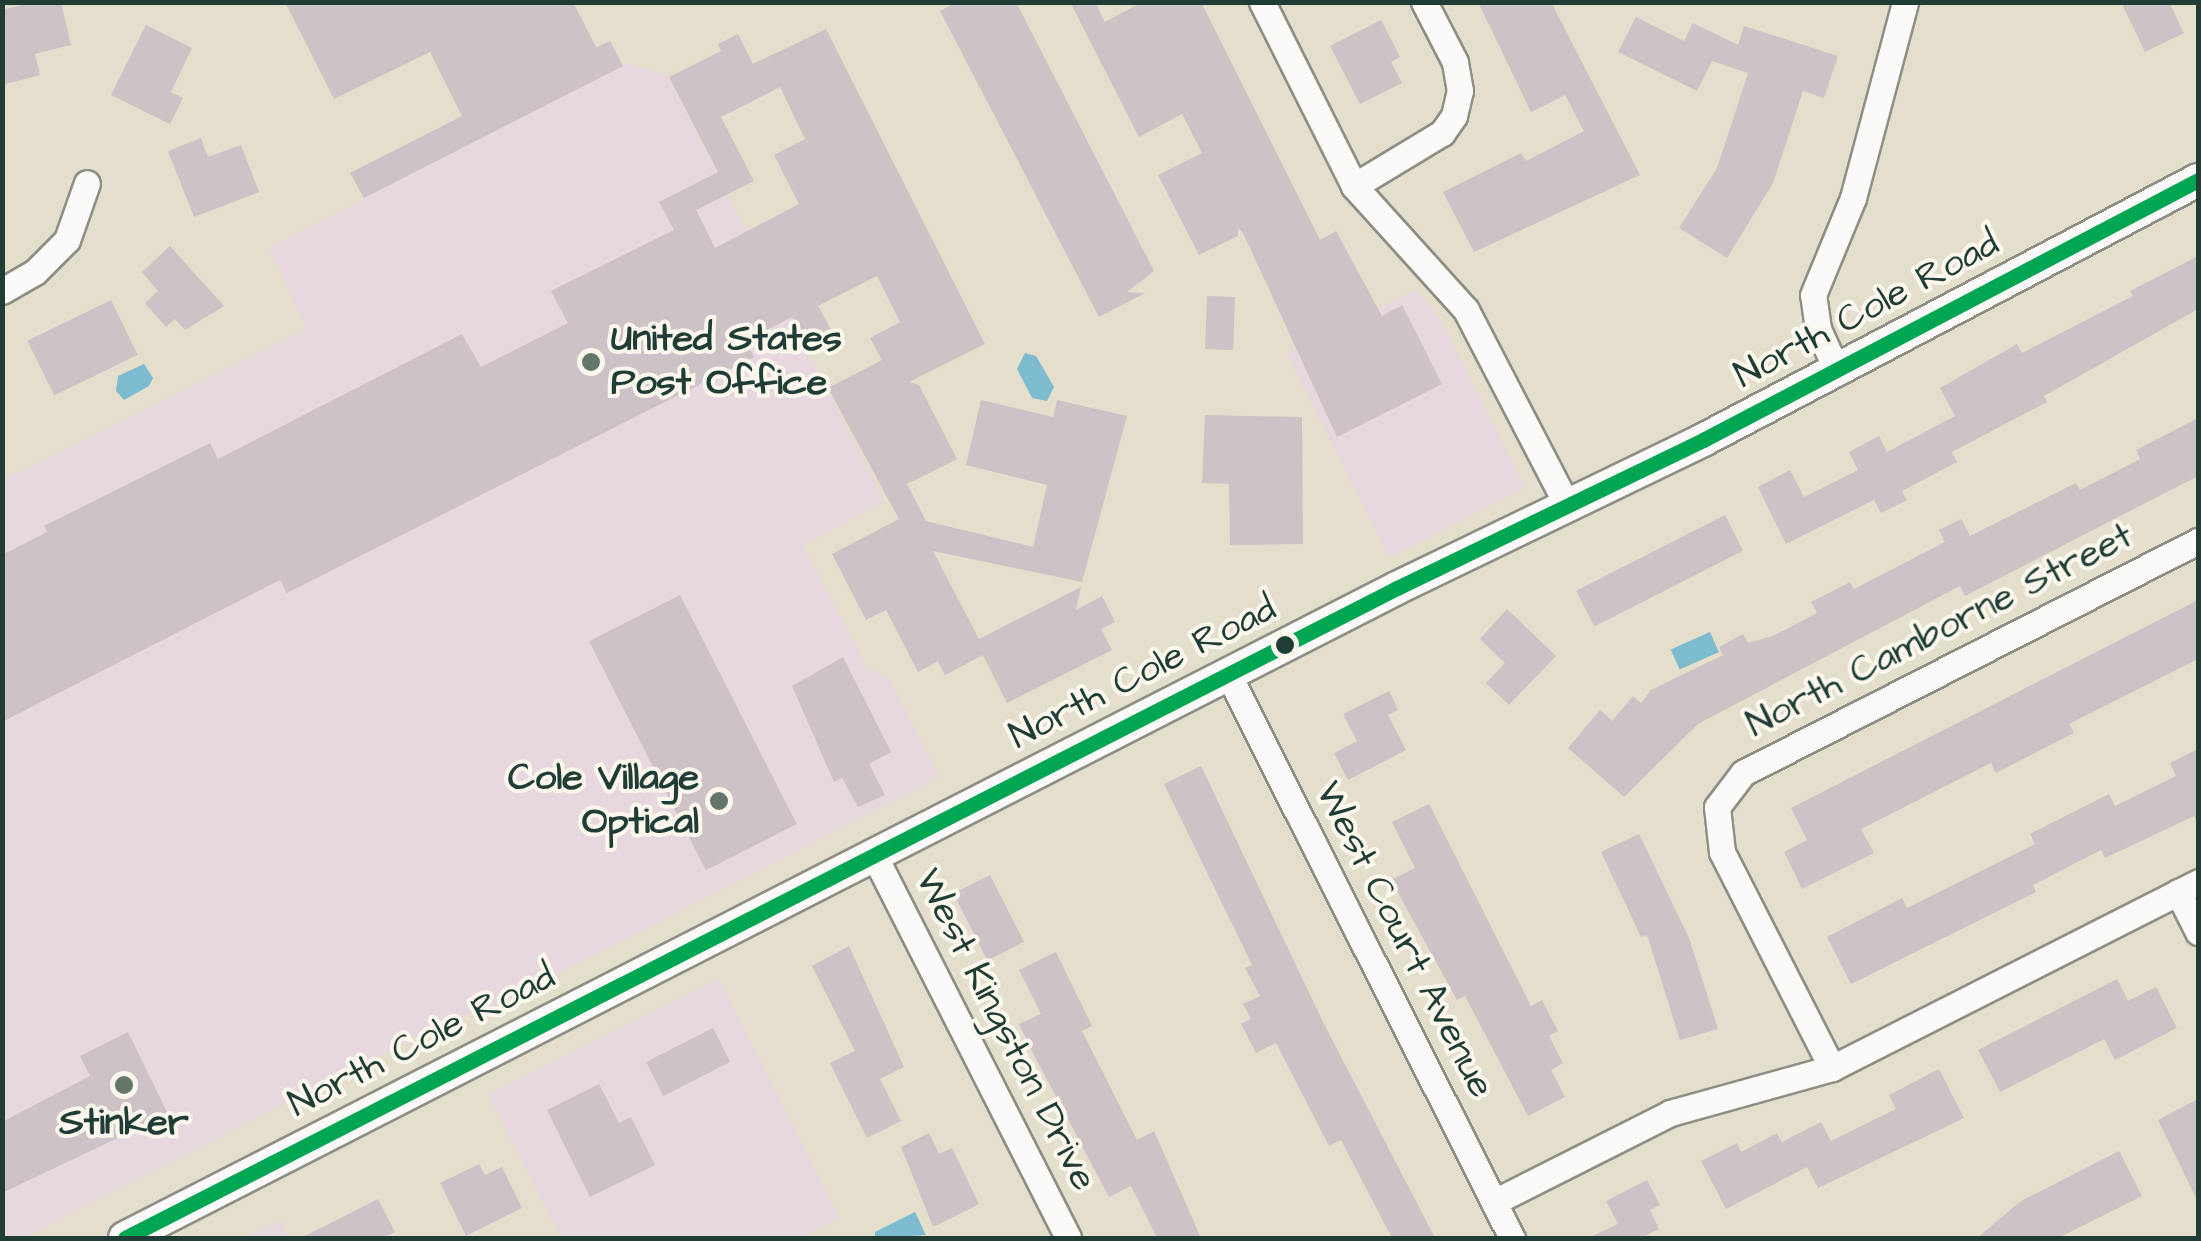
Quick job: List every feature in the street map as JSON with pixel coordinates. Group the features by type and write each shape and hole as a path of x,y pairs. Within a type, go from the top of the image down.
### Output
{"main road":[{"name":"North Cole Road","path":"125,1238 1228,674 1837,371 2198,180"}],"street":[{"path":"1262,2 1354,186 1466,310 1568,507"},
{"path":"1354,186 1442,133 1454,116 1460,90 1455,62 1424,2"},
{"path":"1837,371 1818,329 1813,295 1853,198 1905,2"},
{"path":"2,291 35,272 67,240 87,184"},
{"name":"North Camborne Street","path":"1832,1068 1722,852 1717,807 1743,773 2198,542"},
{"name":"West Court Avenue","path":"1228,674 1512,1238"},
{"name":"West Kingston Drive","path":"874,856 1068,1238"},
{"path":"1494,1202 1670,1113 1832,1068 2188,887 2198,932"}],"shaded area":[{"path":"628,63 668,76 884,502 803,545 866,666 888,677 940,777 511,998 435,1027 23,1238 3,1238 3,480 306,328 269,248"},
{"path":"1416,290 1440,320 1525,488 1389,557 1287,354"},
{"path":"718,978 840,1218 800,1238 561,1238 488,1095"},
{"path":"280,1220 289,1238 242,1238"}],"water":[{"path":"1025,353 1036,356 1054,387 1047,401 1032,398 1017,369"},
{"path":"144,364 153,378 149,386 124,400 116,391 118,376"},
{"path":"1710,632 1719,652 1680,670 1671,649"},
{"path":"915,1212 926,1235 875,1238 875,1232"}],"building":[{"path":"34,2 61,2 71,45 35,54 40,75 2,85 2,10"},
{"path":"285,2 573,2 596,47 610,41 623,66 364,198 350,173 462,116 430,52 334,99"},
{"path":"957,2 1016,2 1154,271 1127,292 1145,293 1099,317 940,11"},
{"path":"1070,2 1095,2 1105,22 1142,2 1201,2 1320,240 1336,231 1382,316 1402,305 1442,384 1337,437 1243,233 1238,228 1238,236 1199,255 1158,175 1202,153 1182,114 1139,137"},
{"path":"1478,2 1551,2 1640,175 1474,252 1443,192 1521,153 1526,161 1584,131 1565,95 1531,112"},
{"path":"2121,2 2169,2 2184,33 2145,52"},
{"path":"1636,17 1684,41 1693,23 1738,45 1744,26 1838,56 1824,98 1803,91 1773,183 1727,258 1679,228 1717,168 1748,73 1712,61 1697,91 1618,52"},
{"path":"1381,20 1400,57 1391,62 1402,83 1360,104 1330,46"},
{"path":"146,25 192,48 171,92 183,98 170,124 111,95"},
{"path":"826,29 985,344 909,382 919,385 957,459 907,484 926,521 1033,547 1047,485 966,465 981,400 1053,417 1057,400 1127,416 1082,582 933,551 979,639 1081,587 1076,610 1102,596 1115,622 1101,629 1112,650 1007,703 983,655 945,675 938,661 918,672 886,610 866,620 832,554 899,519 828,388 882,360 870,338 900,322 877,276 818,306 833,333 807,346 792,317 746,341 754,357 287,593 280,580 2,722 2,555 47,532 44,526 210,443 218,459 462,334 481,367 568,323 551,291 674,230 659,202 718,172 669,77 721,51 718,44 738,34 753,64","holes":["780,87 805,139 774,155 799,204 715,248 696,210 754,181 721,117"]},
{"path":"201,138 208,157 241,145 259,192 194,217 168,151"},
{"path":"170,246 224,306 185,330 175,319 166,327 145,303 158,291 142,272"},
{"path":"2198,256 2198,309 2044,396 2047,402 1952,452 1957,462 1902,491 1907,500 1881,513 1874,500 1786,544 1758,487 1790,470 1804,497 1858,470 1849,452 1879,436 1887,452 1955,416 1940,388 2017,344 2022,353 2133,296 2130,291"},
{"path":"1207,296 1235,297 1233,350 1205,349"},
{"path":"111,300 138,355 54,396 27,341"},
{"path":"1205,415 1302,417 1303,544 1230,545 1229,484 1202,483"},
{"path":"2198,418 2198,476 1965,596 1960,586 1698,724 1624,797 1568,748 1600,710 1612,721 1633,696 1641,703 1651,690 1723,655 1719,647 1743,634 1748,643 1775,635 1817,613 1811,602 1850,582 1854,589 1945,542 1939,530 1961,519 1970,536 2076,483 2080,490 2140,459 2136,450"},
{"path":"1725,515 1743,551 1594,626 1576,591"},
{"path":"680,595 797,824 706,870 589,641"},
{"path":"2198,600 2198,659 2069,724 2074,733 1996,773 1991,763 1861,829 1874,853 1802,889 1784,852 1807,840 1791,808"},
{"path":"1507,609 1556,656 1509,705 1486,683 1505,663 1480,639"},
{"path":"843,657 891,752 869,764 885,795 858,807 842,778 834,782 792,686"},
{"path":"1389,691 1398,710 1388,715 1406,750 1348,780 1334,753 1357,741 1343,714"},
{"path":"2198,749 2198,824 2194,816 2105,858 2101,850 2033,885 2036,892 1851,984 1827,937 1902,898 1907,908 2035,844 2030,834 2109,794 2115,806 2176,776 2170,763"},
{"path":"1201,766 1322,1020 1435,1238 1392,1238 1341,1140 1329,1146 1276,1043 1256,1053 1241,1024 1251,1019 1243,1004 1260,996 1245,968 1252,965 1164,784"},
{"path":"1429,804 1531,1006 1542,1000 1558,1031 1549,1036 1563,1063 1551,1070 1565,1097 1528,1116 1465,996 1457,1000 1391,880 1415,868 1392,822"},
{"path":"1639,834 1689,938 1718,1029 1680,1040 1647,935 1641,937 1601,852"},
{"path":"990,875 1024,942 988,960 953,894"},
{"path":"849,946 904,1067 880,1079 901,1121 867,1138 830,1063 855,1051 812,966"},
{"path":"1056,952 1092,1026 1082,1031 1137,1140 1154,1131 1201,1238 1157,1238 1131,1186 1109,1197 1034,1055 1019,1024 1041,1014 1019,970"},
{"path":"2117,979 2128,1001 2156,987 2177,1028 2115,1060 2104,1039 2000,1092 1978,1050"},
{"path":"713,1028 730,1062 663,1096 646,1062"},
{"path":"128,1032 168,1114 2,1193 2,1122 90,1076 80,1056"},
{"path":"1939,1069 1964,1118 1818,1188 1807,1167 1726,1209 1701,1161 1737,1143 1741,1152 1777,1133 1782,1142 1821,1122 1831,1141 1896,1109 1889,1095"},
{"path":"599,1084 619,1123 631,1117 655,1165 590,1197 547,1110"},
{"path":"2198,1099 2198,1202 2158,1120"},
{"path":"929,1133 939,1154 952,1148 979,1204 933,1227 901,1147"},
{"path":"2119,1151 2142,1196 2058,1238 1977,1238 2021,1201"},
{"path":"479,1164 485,1175 502,1167 522,1208 466,1236 440,1183"},
{"path":"1647,1180 1660,1205 1650,1210 1659,1229 1641,1238 1588,1238 1618,1224 1606,1201"},
{"path":"378,1199 395,1232 382,1238 301,1238"}],"transit line":[{"path":"125,1238 1397,588 1703,440 2198,180"}],"place":[{"name":"United States Post Office","path":"591,362"},
{"name":"Cole Village Optical","path":"719,801"},
{"name":"Stinker","path":"124,1085"}]}
